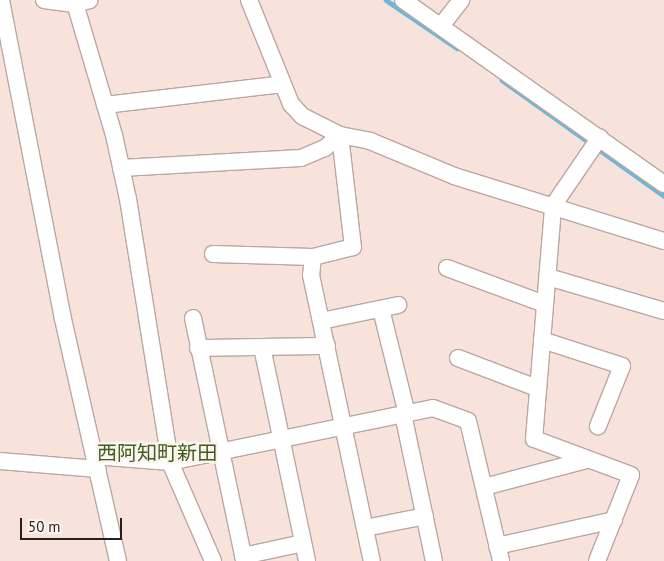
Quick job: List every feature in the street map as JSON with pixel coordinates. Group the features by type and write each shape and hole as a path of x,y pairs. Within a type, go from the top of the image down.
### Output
{"street":[{"path":"0,0 63,319 117,561"},
{"path":"44,0 79,1 121,168 170,462 213,561"},
{"path":"249,0 291,104 302,116 340,135 370,140 454,176 664,241"},
{"path":"403,0 441,26 596,143 664,184"},
{"path":"441,26 461,0"},
{"path":"105,106 283,84"},
{"path":"121,168 301,158 325,148 340,135"},
{"path":"213,254 313,257 353,248 340,135"},
{"path":"596,143 553,206 534,439 586,460 631,475 598,561"},
{"path":"313,257 311,274 345,426 372,561"},
{"path":"447,268 545,304"},
{"path":"548,277 664,311"},
{"path":"322,321 398,305"},
{"path":"381,309 405,414 434,561"},
{"path":"193,318 243,558 303,543"},
{"path":"542,340 622,366 598,426"},
{"path":"198,348 327,346"},
{"path":"262,347 307,561"},
{"path":"458,358 537,388"},
{"path":"0,461 170,462 433,408 468,422 499,553 614,520"},
{"path":"484,487 586,460"},
{"path":"366,528 425,516"}],"waterway":[{"path":"386,0 457,48"},
{"path":"502,80 664,196"}],"district":[{"name":"西阿知町新田","path":"157,453"}]}
